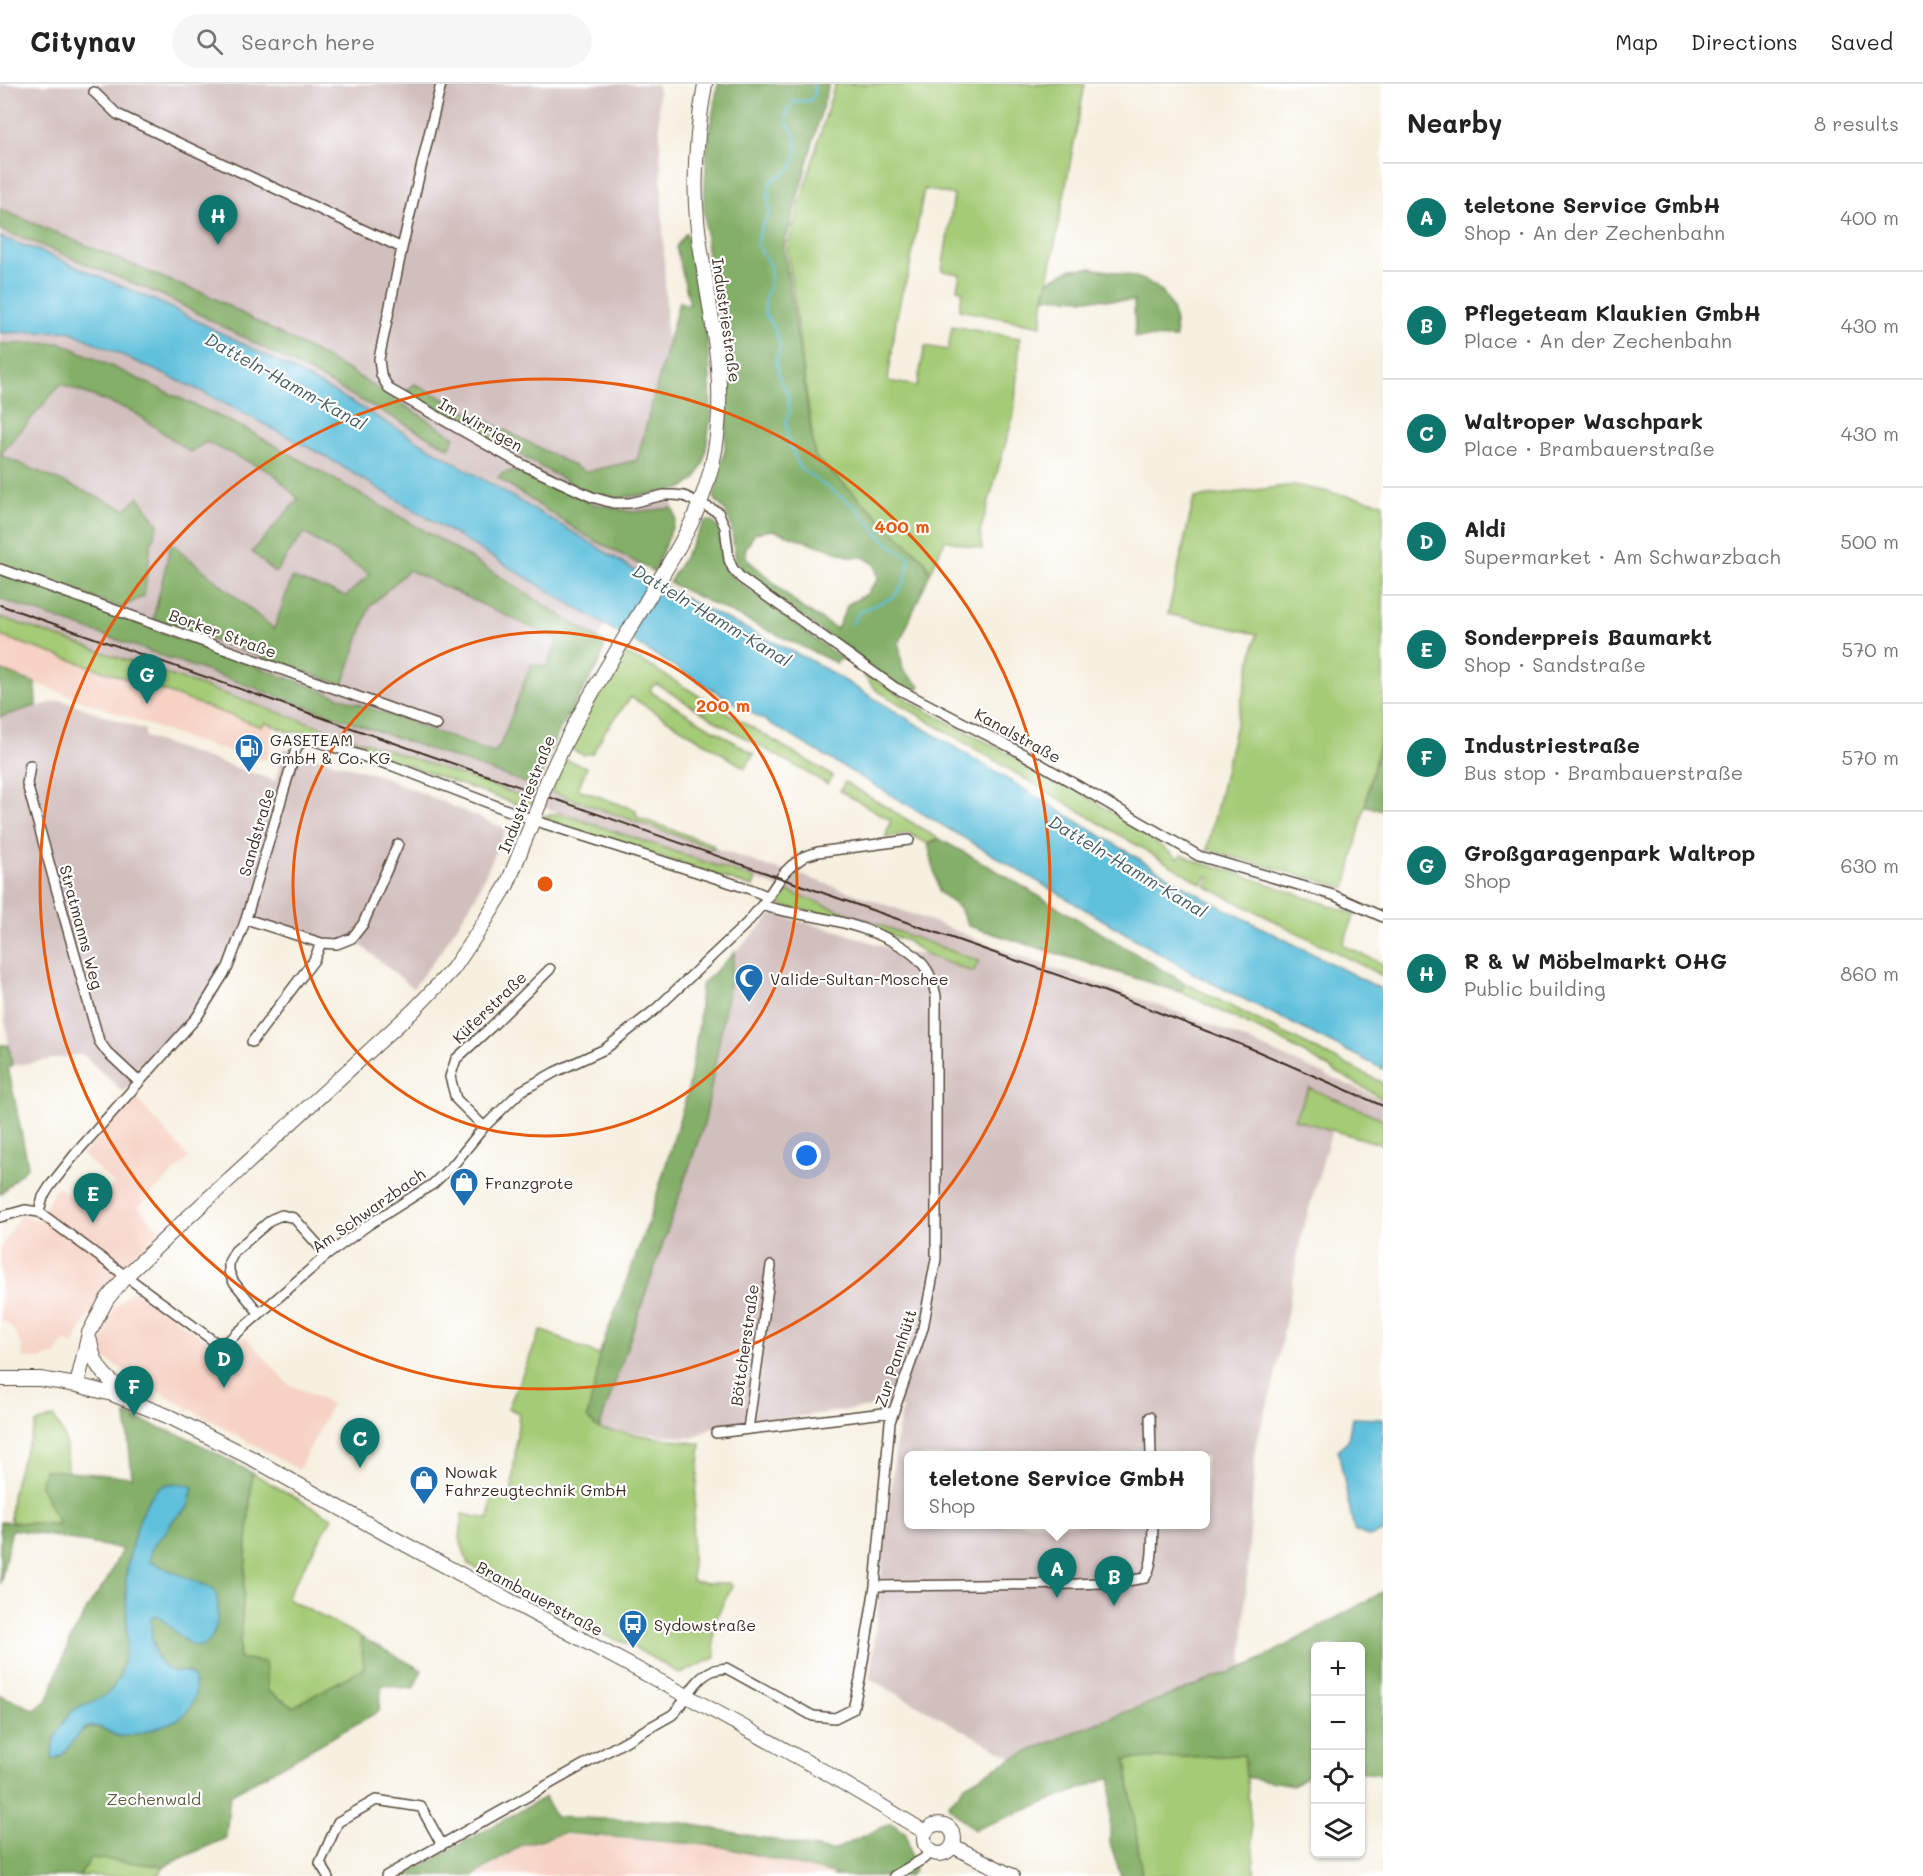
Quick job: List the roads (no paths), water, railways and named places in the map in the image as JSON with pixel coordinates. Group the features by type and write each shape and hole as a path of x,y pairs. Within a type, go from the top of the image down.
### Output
{"main road":[{"name":"Industriestraße","path":"77,1385 89,1333 107,1299 126,1276 413,1011 453,969 507,885 544,789 571,728 688,531 711,472 720,394 717,350 697,219 695,173 705,84"},
{"name":"Brambauerstraße","path":"89,1333 93,1358 99,1369 135,1402"},
{"name":"Brambauerstraße","path":"0,1379 40,1379 77,1385 112,1394 170,1417 240,1452 386,1534 815,1766 925,1832"},
{"path":"945,1825 953,1832 955,1841 953,1846 943,1854 931,1852 924,1843 925,1832 932,1826 945,1825"},
{"path":"953,1846 1012,1876"}],"street":[{"name":"Im Wirrigen","path":"441,84 402,248 379,359 381,375 389,389 521,464 592,497 630,503 674,495 684,496 700,503"},
{"path":"94,92 117,114 402,248"},
{"name":"Kanalstraße","path":"700,503 718,513 722,519 727,536 729,560 741,578 894,687 1016,750 1199,856 1333,895 1383,917"},
{"name":"Borker Straße","path":"0,569 436,724"},
{"name":"Sandstraße","path":"39,1212 43,1197 50,1186 196,1017 228,967 246,919 297,746 306,740 393,766 533,820 769,897"},
{"name":"Stratmanns Weg","path":"30,765 27,784 99,1041 107,1052 139,1082"},
{"name":"Am Schwarzbach","path":"126,1276 219,1343 228,1341 239,1334 259,1313 327,1255 368,1225 433,1184 454,1164 484,1127 521,1091 605,1049 656,1009 747,923 769,897 784,873 805,856 818,852 909,840"},
{"path":"246,919 321,943 337,944 352,938 363,924 398,844"},
{"name":"Zur Pannhütt","path":"687,1696 695,1685 711,1671 726,1668 813,1716 835,1718 852,1709 860,1678 874,1586 892,1412 923,1328 936,1259 937,1006 935,990 928,971 908,949 893,941 850,925 762,905"},
{"path":"252,1042 314,960 321,943"},
{"name":"Küferstraße","path":"484,1127 456,1099 450,1077 456,1059 550,969"},
{"path":"0,1217 25,1210 39,1212 126,1276"},
{"path":"259,1313 233,1281 229,1266 235,1251 272,1219 282,1215 294,1218 327,1255"},
{"name":"Böttcherstraße","path":"748,1429 771,1266"},
{"name":"Böttcherstraße","path":"716,1433 892,1412"},
{"path":"1150,1417 1151,1451"},
{"path":"874,1586 1088,1583 1121,1582 1145,1578 1150,1570 1153,1529"},
{"path":"386,1876 672,1715 680,1708 687,1696"},
{"path":"328,1876 320,1863 338,1822 376,1800 421,1807 442,1845"},
{"path":"894,1876 931,1852"}],"water":[{"name":"Datteln-Hamm-Kanal","path":"0,237 42,252 165,305 275,360 350,401 639,573 812,661 1204,898 1383,990 1383,1069 1198,976 720,694 323,455 201,391 69,331 0,333"},
{"path":"1352,1418 1383,1419 1383,1532 1369,1537 1354,1530 1338,1450 1348,1440"},
{"path":"185,1484 193,1487 188,1507 173,1520 151,1549 150,1562 214,1589 218,1607 216,1628 212,1637 199,1646 187,1642 158,1616 151,1619 151,1626 157,1657 166,1668 186,1672 193,1677 196,1688 194,1699 180,1718 141,1733 119,1736 97,1726 89,1727 79,1734 64,1753 53,1759 55,1739 67,1717 77,1708 105,1695 113,1688 121,1672 127,1642 126,1586 129,1562 136,1532 147,1503 162,1486"}],"waterway":[{"path":"813,84 815,94 810,101 794,101 788,109 786,121 795,138 796,155 790,169 771,181 768,198 770,213 761,228 757,244 770,266 771,279 765,299 765,314 775,329 780,346 776,361 780,381 787,392 790,411 786,422 788,441 801,469 854,506 884,540 910,558 904,583 894,597 859,612 852,624"}],"railway":[{"path":"0,605 1106,992 1250,1048 1383,1106"}],"place":[{"name":"R & W Möbelmarkt OHG","path":"218,245"},
{"name":"Großgaragenpark Waltrop","path":"147,704"},
{"name":"GASETEAM GmbH & Co. KG","path":"249,774"},
{"name":"Valide-Sultan-Moschee","path":"749,1004"},
{"name":"Franzgrote","path":"464,1208"},
{"name":"Sonderpreis Baumarkt","path":"93,1223"},
{"name":"Aldi","path":"224,1388"},
{"name":"Industriestraße","path":"134,1416"},
{"name":"Waltroper Waschpark","path":"360,1468"},
{"name":"Nowak Fahrzeugtechnik GmbH","path":"424,1506"},
{"name":"teletone Service GmbH","path":"1057,1598"},
{"name":"Pflegeteam Klaukien GmbH","path":"1114,1606"},
{"name":"Sydowstraße","path":"633,1650"}],"park label":[{"name":"Zechenwald","path":"154,1798"}]}
